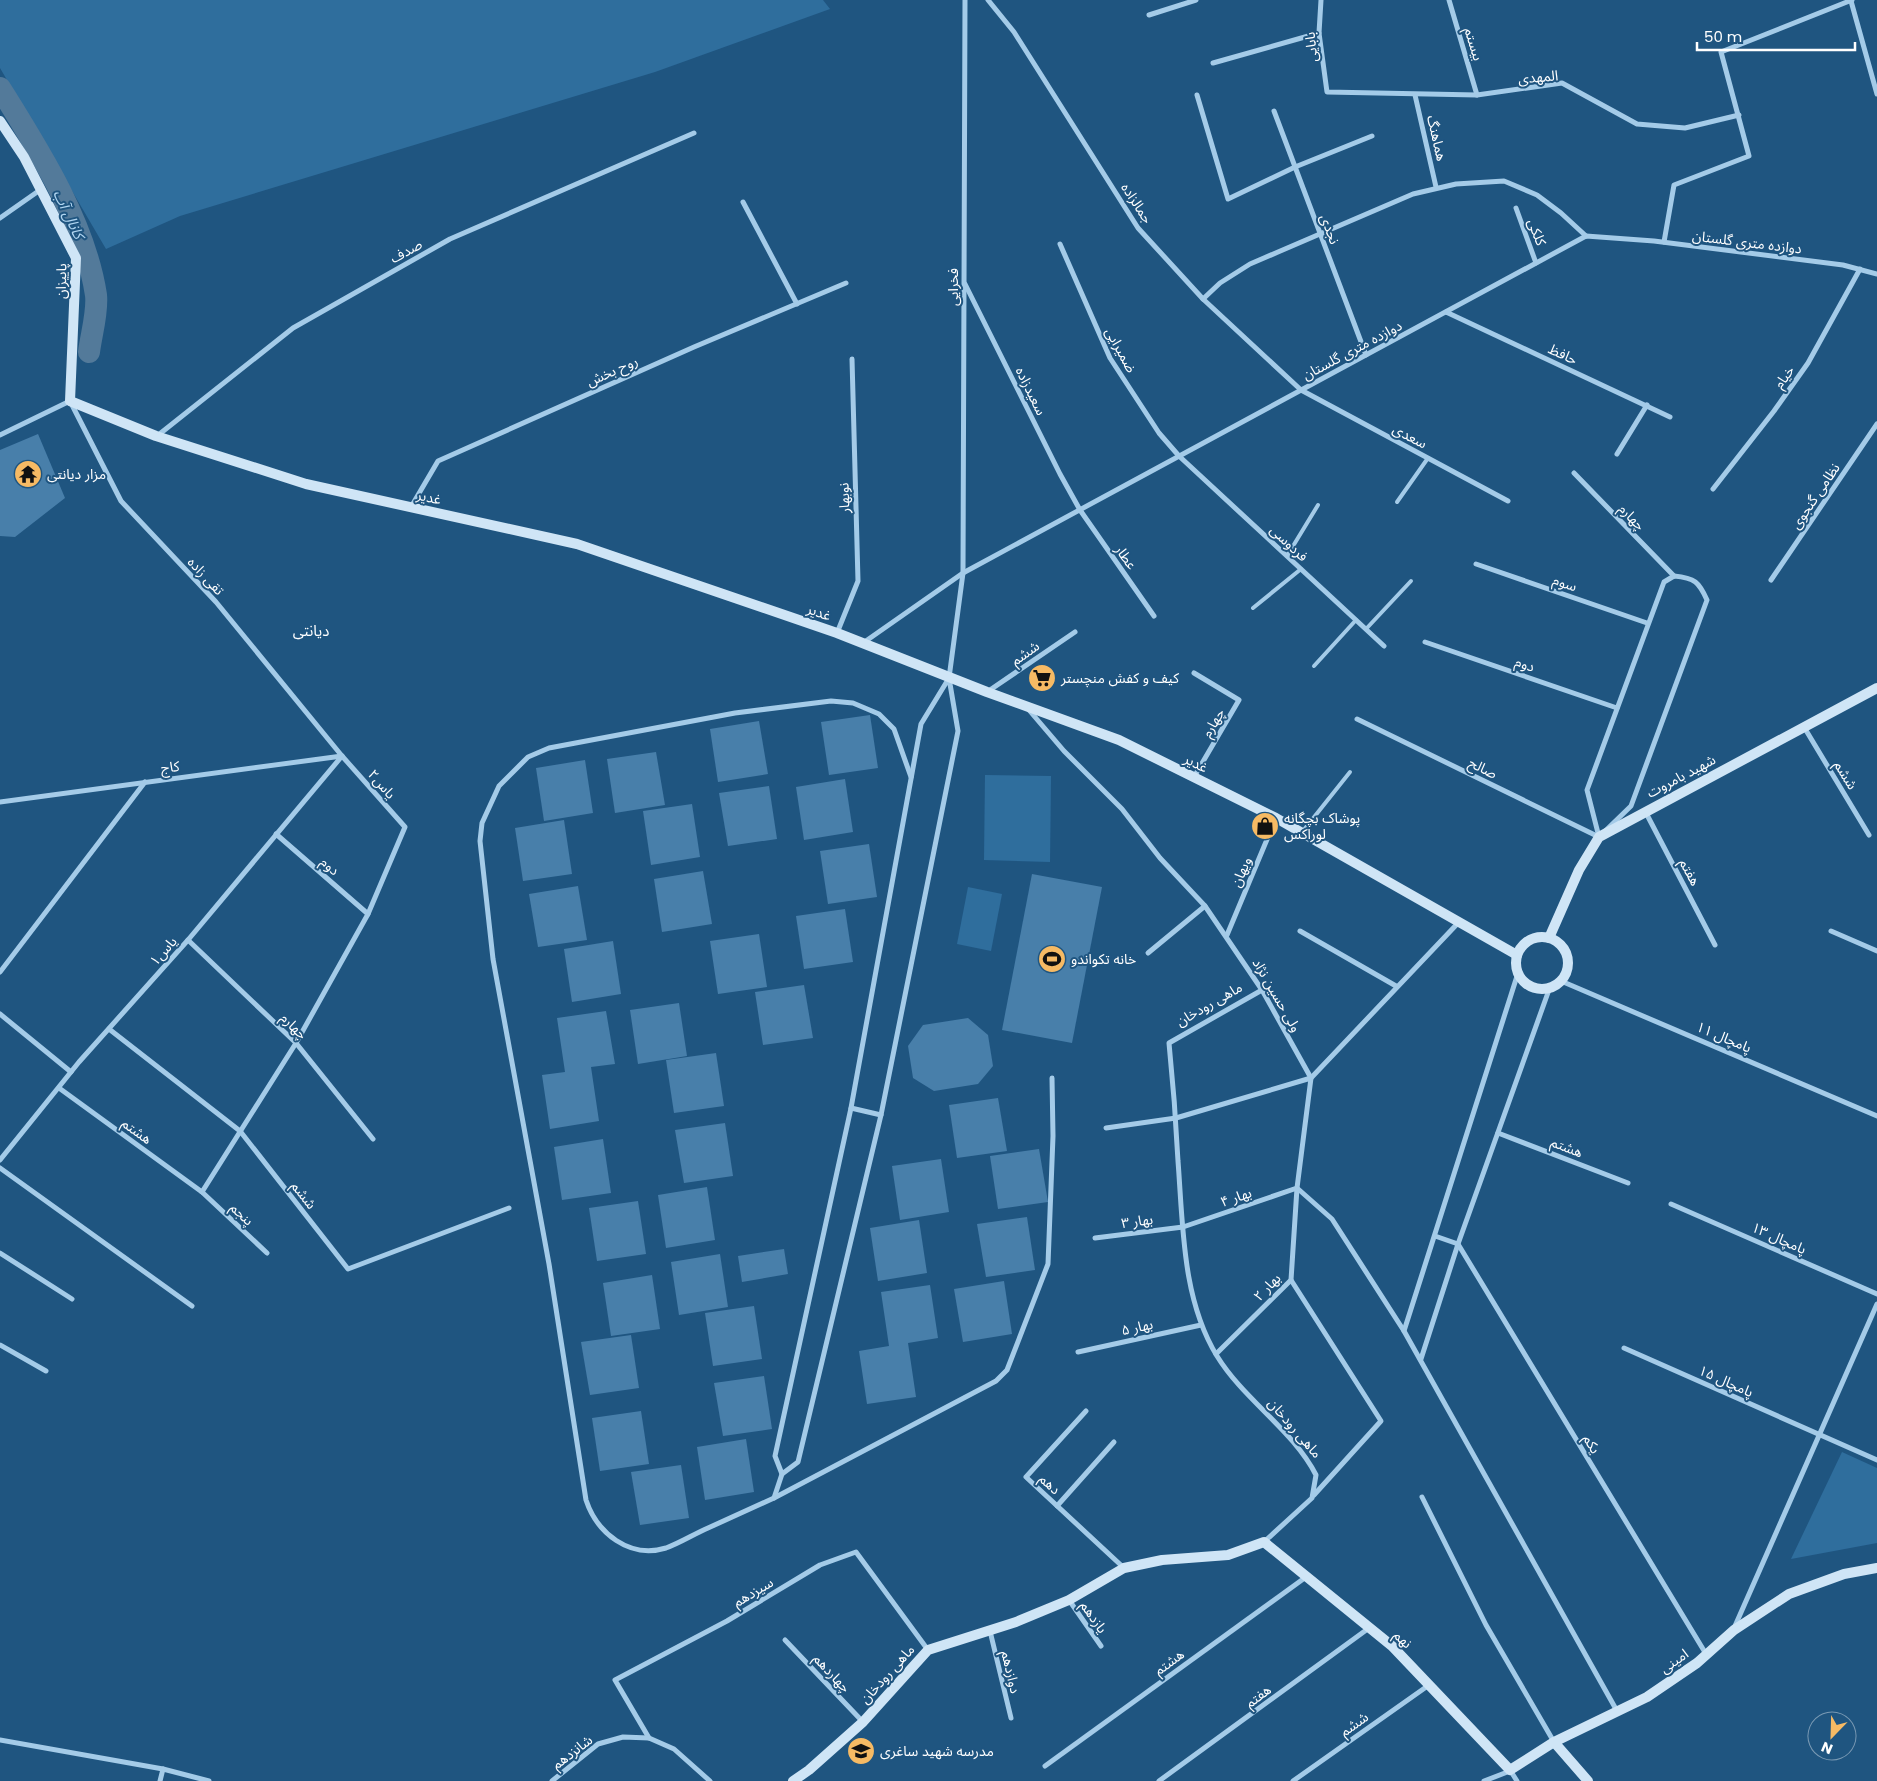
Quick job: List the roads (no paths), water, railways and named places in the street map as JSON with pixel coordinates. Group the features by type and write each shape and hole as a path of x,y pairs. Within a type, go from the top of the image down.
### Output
{"main road":[{"name":"پاییزان","path":"0,121 24,157 76,258 70,401"},
{"name":"غدیر","path":"70,401 156,436 306,484 577,544 837,633 1027,708 1119,740 1302,832 1517,955"},
{"name":"شهید بامروت","path":"1550,938 1579,870 1599,837 1645,810 1877,688"},
{"path":"1539,937 1550,938 1560,945 1567,956 1567,969 1561,981 1550,987 1538,988 1526,983 1518,973 1517,955 1522,946 1530,940 1539,937"},
{"name":"ماهی رودخان","path":"793,1781 809,1770 863,1722 928,1650 990,1630 1069,1600 1124,1568 1162,1560 1228,1555 1264,1542"},
{"name":"نهم","path":"1264,1542 1392,1646 1429,1684 1511,1776"},
{"name":"امینی","path":"1511,1776 1554,1742 1647,1697 1706,1655 1734,1630 1789,1594 1844,1574 1877,1568"},
{"path":"1554,1742 1588,1781"}],"street":[{"name":"فخرایی","path":"963,573 965,0"},
{"name":"جمالزاده","path":"988,0 1019,40 1138,228 1203,299 1302,390"},
{"path":"1150,16 1196,0"},
{"name":"بابایی","path":"1321,0 1319,33 1328,92"},
{"name":"بیستم","path":"1449,0 1477,95"},
{"path":"1664,242 1674,185 1749,156 1721,52 1851,0 1877,94"},
{"path":"1213,63 1319,33"},
{"name":"المهدی","path":"1328,92 1477,95 1562,83 1637,124 1685,128 1739,115"},
{"path":"1197,95 1228,199 1295,167 1372,136"},
{"name":"هماهنگ","path":"1415,95 1436,187"},
{"name":"نجدی","path":"1274,111 1366,355"},
{"name":"صدف","path":"156,436 293,328 442,244 694,133"},
{"path":"1203,299 1220,283 1250,264 1413,194 1436,187 1504,182 1537,195 1561,213 1586,236"},
{"path":"0,218 40,190"},
{"path":"743,202 796,304"},
{"name":"کلکی","path":"1516,208 1536,263"},
{"name":"دوازده متری گلستان","path":"862,643 963,573 1586,236 1664,242 1844,265 1877,274"},
{"name":"ضمیرایی","path":"1060,244 1110,358 1159,433 1179,456"},
{"name":"خیام","path":"1713,489 1774,411 1808,363 1860,270"},
{"name":"سعیدزاده","path":"964,281 1060,474 1080,510"},
{"name":"روح بخش","path":"411,507 438,461 846,283"},
{"name":"حافظ","path":"1446,312 1670,416"},
{"name":"نوبهار","path":"837,633 858,581 852,359"},
{"name":"سعدی","path":"1302,390 1508,501"},
{"path":"0,435 70,401"},
{"name":"تقی زاده","path":"70,401 121,500 216,602 342,756"},
{"path":"1617,454 1647,405"},
{"name":"نظامی گنجوی","path":"1772,580 1877,424"},
{"name":"فردوسی","path":"1179,456 1384,646"},
{"name":"چهارم","path":"1574,473 1674,576"},
{"name":"عطار","path":"1080,510 1154,616"},
{"name":"سوم","path":"1476,564 1647,623"},
{"path":"774,1498 782,1474 798,1462 881,1115 958,731 949,678 963,573"},
{"path":"1674,576 1688,578 1700,585 1707,600 1631,806 1599,837 1587,790 1647,623 1664,582 1674,576"},
{"name":"ششم","path":"987,692 1075,632"},
{"name":"دوم","path":"1425,642 1617,708"},
{"name":"چهارم","path":"1194,673 1239,700 1194,777"},
{"path":"782,1474 775,1456 850,1108 920,724 949,678"},
{"path":"911,777 894,729 879,714 853,703 830,701 735,713 549,748 528,757 511,772 489,804 482,823 481,858 494,959 549,1264 586,1500 590,1514 598,1526 612,1538 629,1547 646,1550 666,1548 774,1498 996,1381 1007,1370 1048,1264 1053,1136 1052,1078"},
{"name":"ولی حسین نژاد","path":"1027,708 1064,751 1122,809 1160,858 1205,906 1227,935 1262,990 1311,1078"},
{"name":"صالح","path":"1357,719 1599,837"},
{"name":"ششم","path":"1804,726 1869,835"},
{"name":"کاج","path":"0,802 342,756"},
{"name":"یاس۲","path":"342,756 405,827 368,914"},
{"name":"یاس۱","path":"0,1160 71,1072 188,940 342,756"},
{"path":"0,972 145,782"},
{"name":"هفتم","path":"1645,810 1715,945"},
{"name":"ویهان","path":"1227,935 1276,818"},
{"name":"دوم","path":"276,834 368,914"},
{"path":"1148,952 1205,906"},
{"path":"202,1192 296,1043 368,914"},
{"path":"1106,1128 1176,1118 1311,1078 1396,986 1460,921"},
{"path":"1300,931 1396,986"},
{"path":"1831,931 1877,951"},
{"name":"چهارم","path":"188,940 296,1043 373,1139"},
{"path":"1404,1331 1518,973"},
{"name":"پامچال ۱۱","path":"1561,981 1877,1116"},
{"path":"1421,1360 1458,1244 1550,987"},
{"name":"ماهی رودخان","path":"1262,990 1169,1043 1183,1227 1191,1290 1201,1325 1231,1378 1310,1463 1316,1475 1312,1498 1264,1542"},
{"path":"0,1014 71,1072"},
{"name":"ششم","path":"109,1029 240,1131 348,1268 509,1208"},
{"path":"1311,1078 1297,1188 1332,1219 1404,1331 1617,1711"},
{"name":"هشتم","path":"59,1088 202,1192"},
{"path":"850,1108 881,1115"},
{"name":"هشتم","path":"1498,1133 1628,1183"},
{"path":"0,1168 192,1306"},
{"name":"بهار ۴","path":"1183,1227 1297,1188"},
{"name":"بهار ۲","path":"1216,1354 1290,1280 1297,1188"},
{"name":"پنجم","path":"202,1192 267,1253"},
{"name":"پامچال ۱۳","path":"1671,1204 1877,1294"},
{"name":"بهار ۳","path":"1095,1238 1183,1227"},
{"path":"1434,1236 1458,1244"},
{"name":"یکم","path":"1458,1244 1706,1655"},
{"path":"0,1253 72,1299"},
{"path":"1290,1280 1382,1421 1312,1498"},
{"path":"1734,1630 1877,1304"},
{"name":"بهار ۵","path":"1078,1352 1201,1325"},
{"path":"0,1345 46,1371"},
{"name":"پامچال ۱۵","path":"1624,1348 1877,1460"},
{"name":"دهم","path":"1086,1411 1026,1477 1124,1568"},
{"path":"1057,1506 1114,1442"},
{"path":"1422,1497 1486,1625 1554,1742"},
{"name":"سیزدهم","path":"649,1738 615,1680 727,1621 820,1565 856,1552 928,1650"},
{"name":"هشتم","path":"1045,1766 1306,1576"},
{"name":"یازدهم","path":"1069,1600 1101,1646"},
{"name":"هفتم","path":"1159,1781 1369,1628"},
{"name":"دوازدهم","path":"990,1630 1011,1718"},
{"name":"چهاردهم","path":"785,1640 863,1722"},
{"name":"ششم","path":"1293,1781 1429,1684"},
{"name":"شانزدهم","path":"552,1781 598,1744 624,1737 649,1738 674,1749 710,1781"},
{"path":"0,1740 163,1769 209,1781"},
{"path":"160,1781 163,1769"},
{"path":"1511,1776 1517,1781"},
{"name":"امینی","path":"1484,1781 1511,1776"}],"lane":[{"path":"1397,502 1428,458"},
{"path":"1287,556 1318,505"},
{"path":"1253,608 1301,569"},
{"path":"1366,629 1412,581"},
{"path":"1314,666 1356,620"},
{"path":"1302,832 1350,772"}],"waterway":[{"name":"کانال آب","path":"0,88 44,161 82,240 96,295 95,316 89,352"}],"place":[{"name":"مزار دیانتی","path":"28,474"},
{"name":"کیف و کفش منچستر","path":"1042,678"},
{"name":"پوشاک بچگانه لوراکس","path":"1265,826"},
{"name":"خانه تکواندو","path":"1052,959"},
{"name":"مدرسه شهید ساغری","path":"861,1751"}],"district":[{"name":"دیانتی","path":"311,630"}]}
